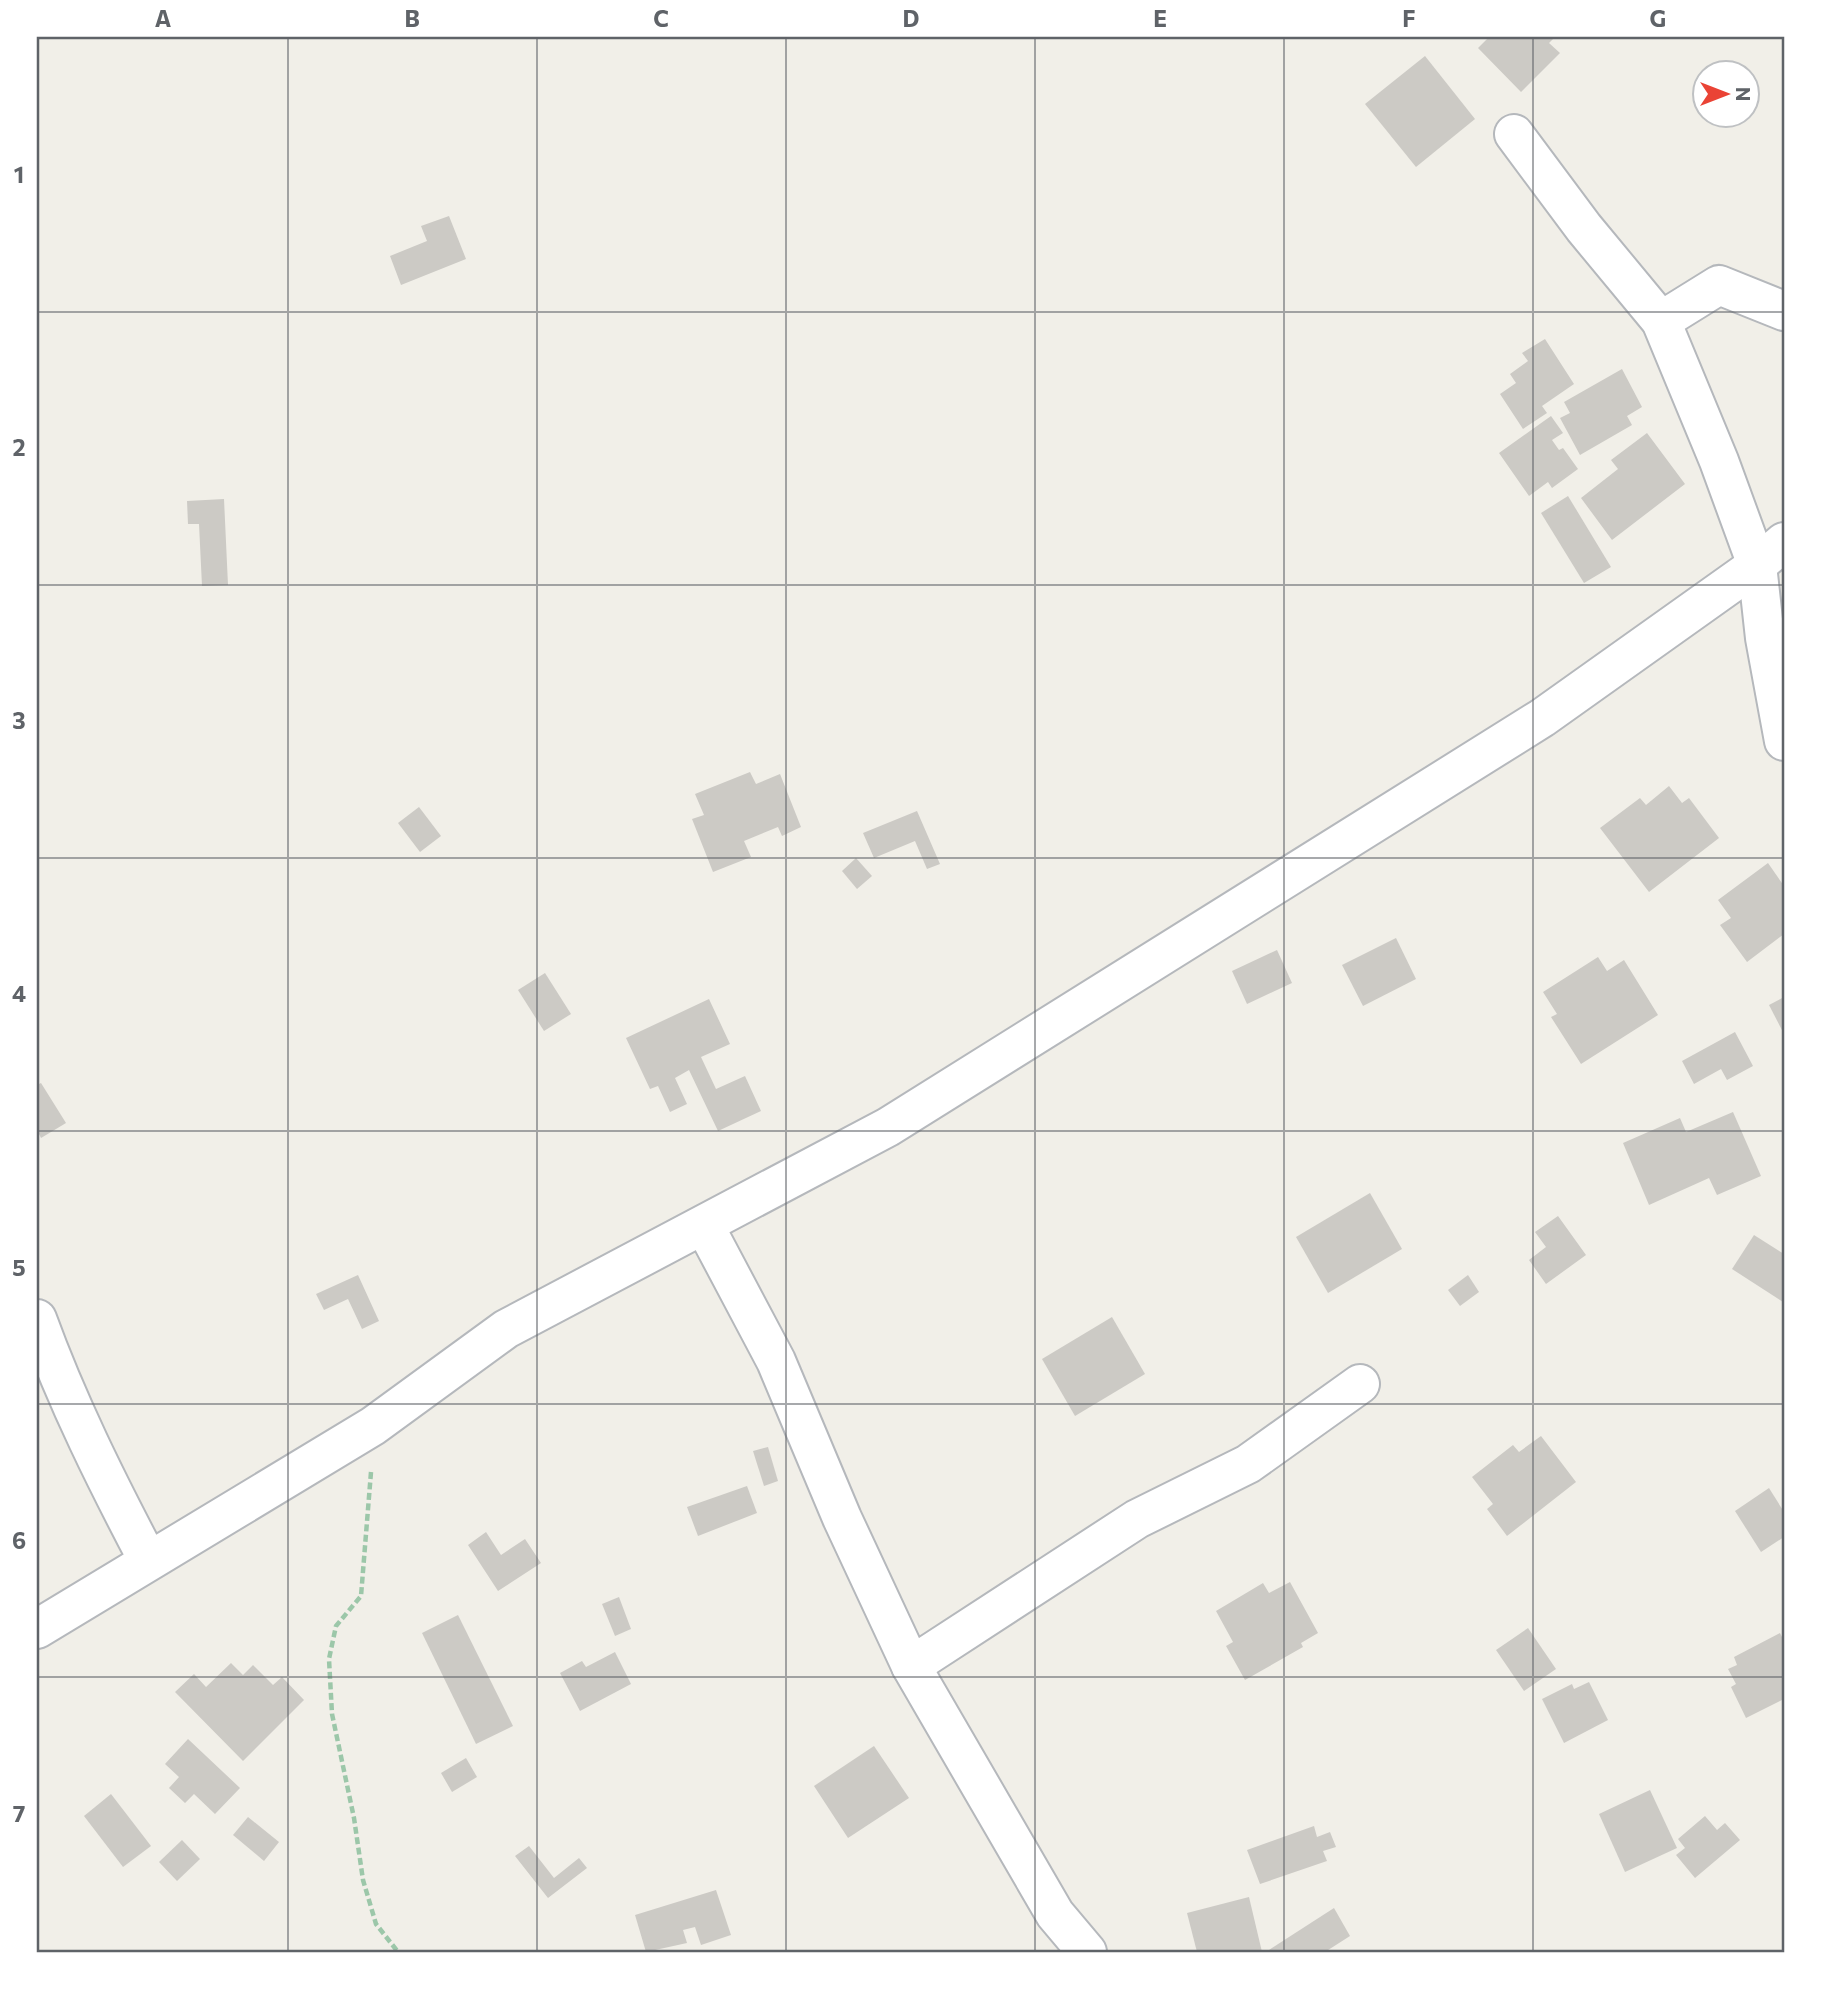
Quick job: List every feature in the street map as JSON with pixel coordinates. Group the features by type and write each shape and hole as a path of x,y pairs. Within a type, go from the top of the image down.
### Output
{"street":[{"path":"1514,134 1584,229 1661,321 1719,461 1771,553 1765,638 1784,741"},
{"path":"1661,321 1719,285 1784,311"},
{"path":"37,1629 373,1426 506,1329 888,1127 1542,718 1771,553"},
{"path":"704,1225 776,1361 842,1518 911,1666 1055,1914 1087,1952"},
{"path":"37,1319 52,1361 105,1476 148,1560"},
{"path":"911,1666 1137,1519 1248,1464 1360,1384"}],"path":[{"path":"373,1426 361,1596 336,1626 328,1658 332,1714 354,1818 363,1880 376,1924 398,1952"}],"building":[{"path":"1489,37 1555,37 1549,43 1560,53 1521,92 1478,48"},
{"path":"1425,56 1475,119 1416,167 1365,104"},
{"path":"449,216 466,259 401,285 390,256 427,241 421,226"},
{"path":"1545,339 1574,384 1542,406 1547,413 1523,429 1500,394 1516,383 1510,374 1528,361 1522,353"},
{"path":"1622,369 1642,407 1627,416 1632,425 1580,455 1560,418 1570,413 1564,402"},
{"path":"1551,416 1563,433 1552,440 1559,450 1563,448 1578,469 1552,488 1548,482 1529,496 1499,453"},
{"path":"1647,433 1685,484 1612,540 1581,498 1618,469 1611,460"},
{"path":"1568,496 1611,567 1584,583 1541,513"},
{"path":"224,499 228,585 202,586 199,524 188,524 187,501"},
{"path":"750,772 756,784 780,774 801,827 782,836 778,827 744,841 751,857 713,872 692,819 704,815 695,794"},
{"path":"1669,786 1682,803 1689,798 1719,838 1649,892 1600,828 1640,798 1646,805"},
{"path":"419,807 441,836 420,852 398,823"},
{"path":"917,811 940,864 927,869 915,841 874,858 863,833"},
{"path":"856,858 872,876 857,889 842,871"},
{"path":"1768,863 1784,886 1784,934 1747,962 1720,925 1731,918 1718,900"},
{"path":"1396,938 1416,979 1363,1006 1342,965"},
{"path":"1277,950 1292,983 1247,1004 1232,971"},
{"path":"1598,957 1607,971 1624,960 1658,1015 1581,1064 1551,1017 1557,1014 1543,992"},
{"path":"545,973 571,1014 544,1031 518,990"},
{"path":"1784,997 1784,1034 1769,1005"},
{"path":"709,999 730,1044 701,1057 716,1089 745,1076 761,1111 718,1131 689,1070 675,1078 687,1104 670,1112 658,1086 650,1089 626,1038"},
{"path":"1735,1032 1753,1066 1727,1080 1721,1069 1694,1084 1682,1061"},
{"path":"41,1083 66,1123 41,1138 37,1130 37,1085"},
{"path":"1733,1112 1761,1176 1717,1195 1709,1178 1649,1205 1623,1143 1680,1118 1686,1132"},
{"path":"1370,1193 1402,1249 1328,1293 1296,1237"},
{"path":"1558,1216 1586,1255 1546,1284 1529,1260 1546,1247 1535,1232"},
{"path":"1754,1235 1784,1254 1783,1302 1732,1269"},
{"path":"358,1275 379,1321 362,1329 348,1299 324,1310 316,1294"},
{"path":"1468,1275 1479,1292 1460,1306 1448,1290"},
{"path":"1112,1317 1145,1374 1075,1416 1042,1359"},
{"path":"1541,1436 1576,1482 1507,1536 1487,1509 1493,1504 1472,1477 1513,1445 1519,1452"},
{"path":"768,1447 778,1481 764,1486 753,1451"},
{"path":"747,1486 757,1513 698,1536 687,1507"},
{"path":"1769,1488 1784,1512 1784,1537 1761,1552 1735,1511"},
{"path":"486,1532 501,1555 525,1539 541,1563 498,1591 468,1545"},
{"path":"1290,1582 1318,1633 1301,1643 1303,1647 1245,1680 1226,1646 1233,1642 1216,1611 1263,1583 1269,1593"},
{"path":"619,1597 631,1629 615,1636 602,1604"},
{"path":"458,1615 513,1726 476,1744 422,1633"},
{"path":"1528,1628 1556,1669 1524,1691 1496,1650"},
{"path":"1780,1633 1784,1641 1784,1699 1746,1718 1731,1687 1736,1684 1728,1669 1737,1665 1734,1657"},
{"path":"615,1652 631,1684 580,1711 560,1673 582,1661 586,1667"},
{"path":"231,1663 243,1675 253,1665 273,1685 282,1677 304,1700 243,1761 175,1692 194,1674 206,1687"},
{"path":"1589,1682 1608,1720 1564,1743 1542,1699 1572,1684 1574,1689"},
{"path":"188,1739 240,1788 215,1814 194,1794 185,1803 169,1788 179,1777 165,1764"},
{"path":"874,1746 909,1798 848,1838 814,1786"},
{"path":"466,1758 477,1777 452,1792 441,1773"},
{"path":"1650,1790 1677,1848 1625,1872 1599,1814"},
{"path":"111,1794 151,1846 123,1867 84,1816"},
{"path":"1705,1816 1717,1830 1725,1823 1740,1840 1695,1878 1676,1855 1685,1848 1678,1839"},
{"path":"248,1817 279,1842 264,1861 233,1835"},
{"path":"1314,1826 1317,1837 1330,1832 1336,1847 1323,1851 1327,1861 1260,1884 1247,1850"},
{"path":"182,1840 200,1859 177,1881 159,1862"},
{"path":"529,1846 554,1878 579,1858 587,1868 548,1898 515,1856"},
{"path":"716,1890 731,1935 701,1945 695,1927 683,1930 687,1943 646,1952 635,1915"},
{"path":"1249,1897 1262,1952 1197,1952 1187,1913"},
{"path":"1334,1908 1350,1936 1325,1952 1269,1950"}]}
